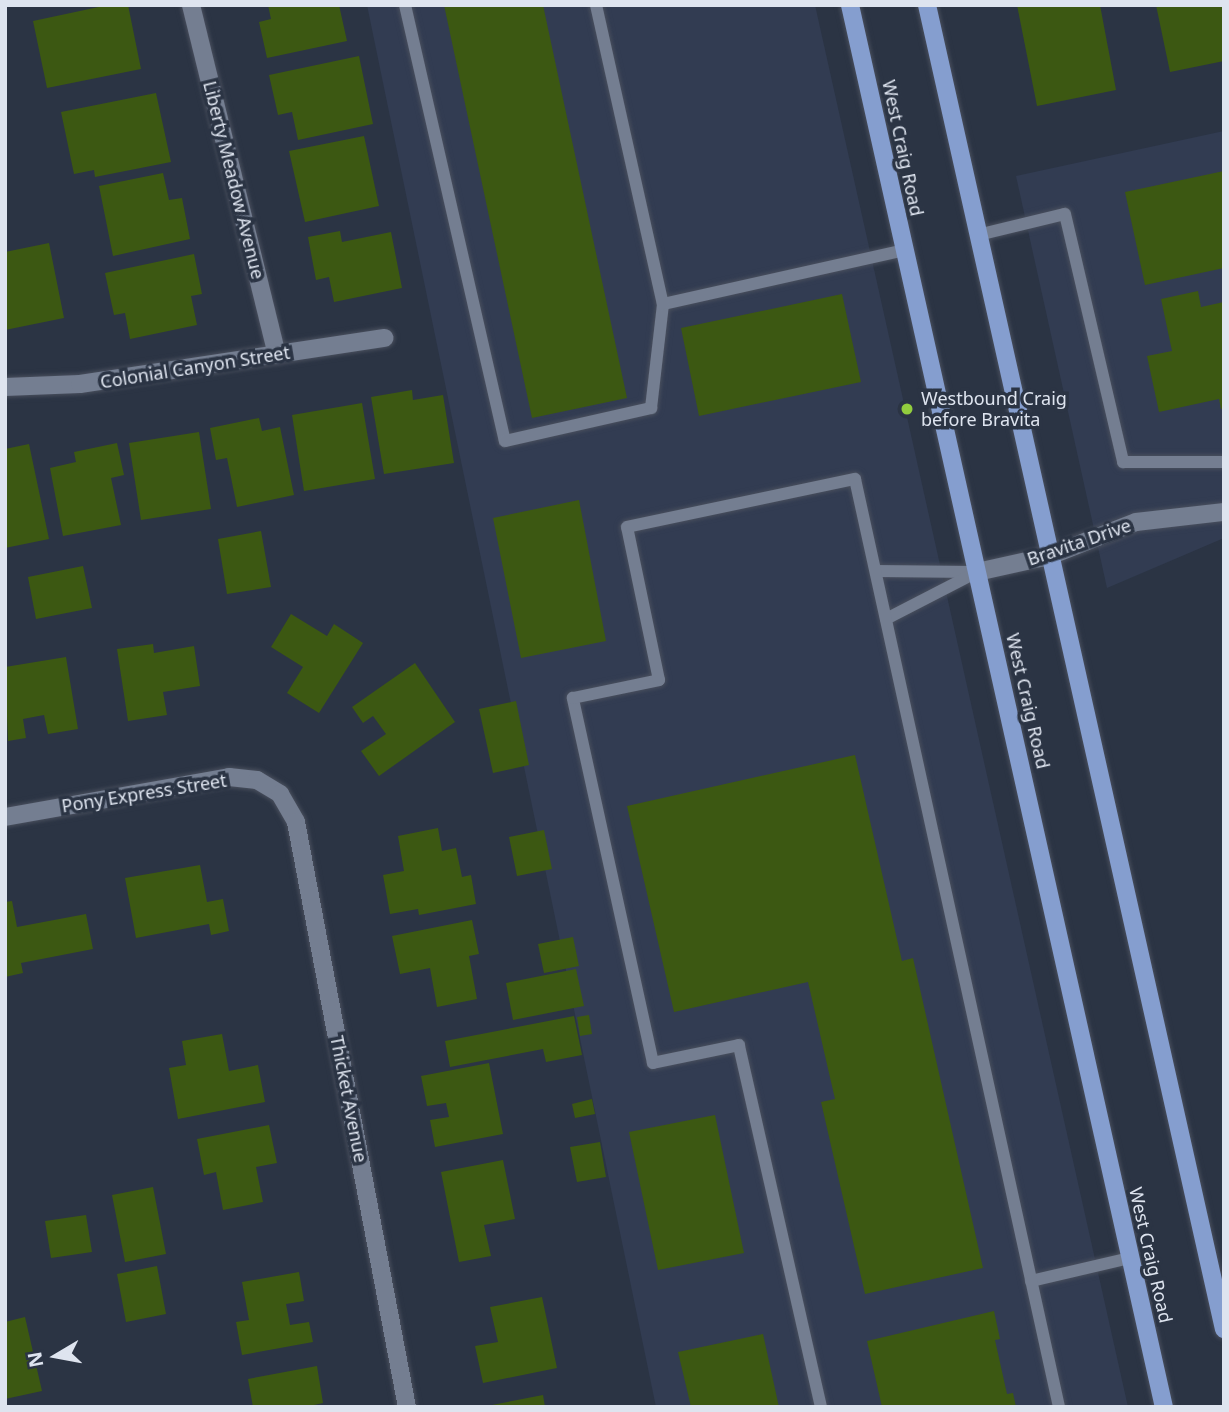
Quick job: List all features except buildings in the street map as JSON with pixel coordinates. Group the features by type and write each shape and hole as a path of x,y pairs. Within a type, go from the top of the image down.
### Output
{"main road":[{"name":"West Craig Road","path":"850,5 1164,1407"},
{"path":"927,5 1224,1329"}],"street":[{"name":"Liberty Meadow Avenue","path":"191,5 277,355"},
{"name":"Colonial Canyon Street","path":"5,387 80,384 385,338"},
{"name":"Bravita Drive","path":"977,572 1049,556 1136,522 1224,512"},
{"name":"Pony Express Street","path":"5,817 229,777 257,780 280,794"},
{"name":"Thicket Avenue","path":"280,794 296,822 407,1407"}],"lane":[{"path":"405,5 505,440 652,408 663,304 596,5"},
{"path":"978,234 1065,214 1122,462 1224,462"},
{"path":"663,304 904,250"},
{"path":"821,1407 739,1045 653,1063 573,698 659,680 627,527 855,479 1059,1407"},
{"path":"876,571 977,572"},
{"path":"886,619 977,572"},
{"path":"1031,1281 1130,1258"}],"shaded area":[{"path":"367,5 815,5 1128,1407 656,1407"},
{"path":"1224,131 1224,538 1107,588 1016,176"}],"place":[{"name":"Westbound Craig before Bravita","path":"907,409"}]}
